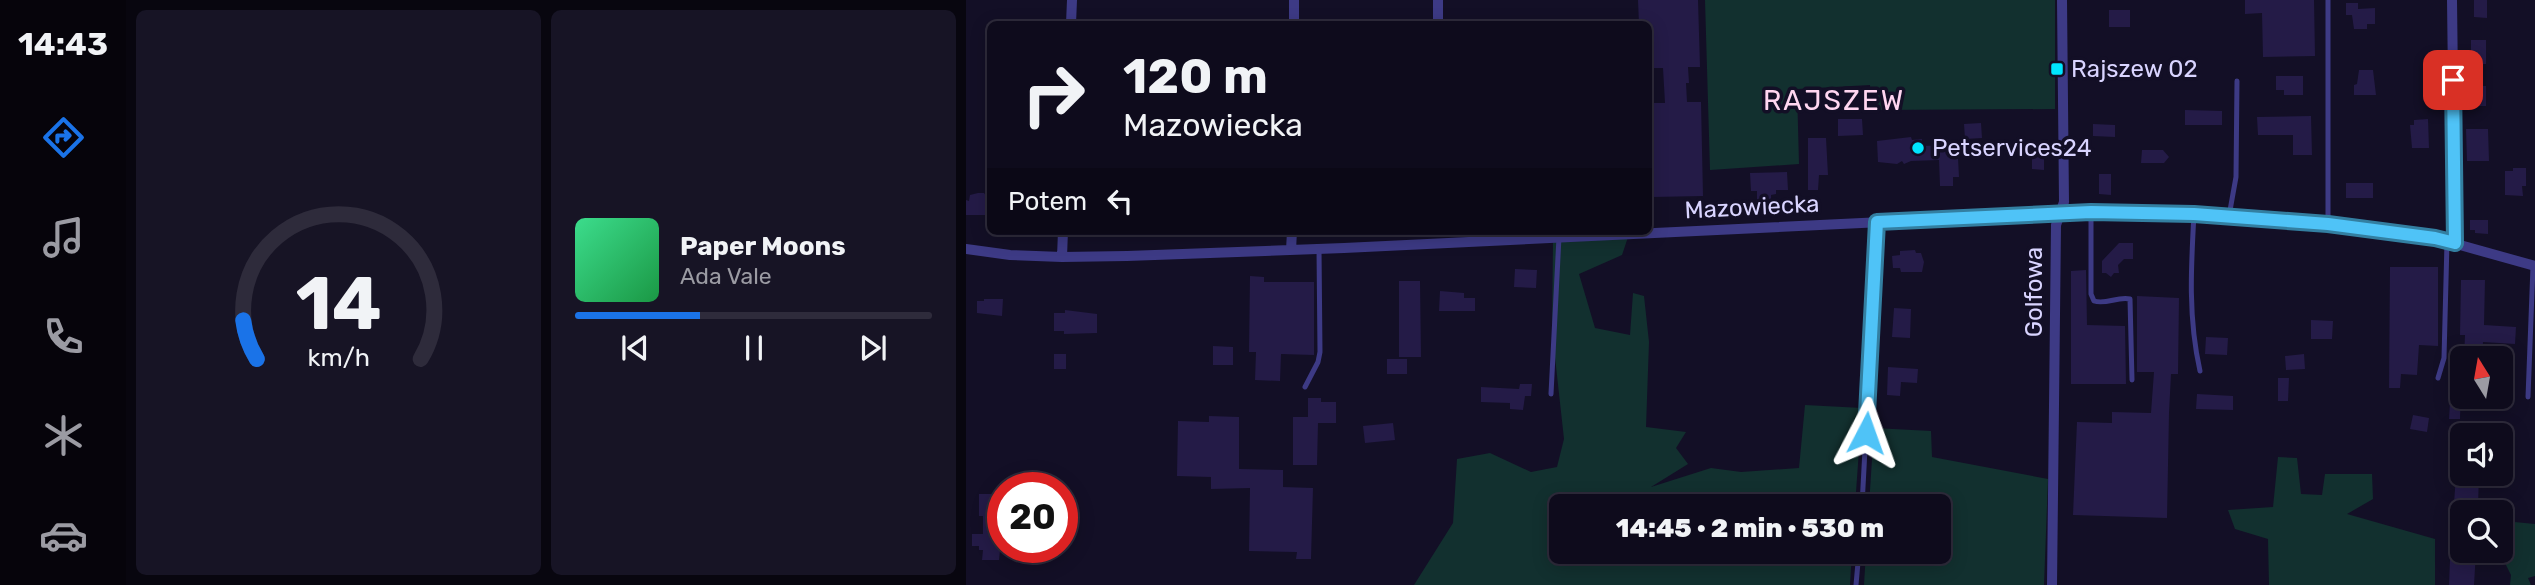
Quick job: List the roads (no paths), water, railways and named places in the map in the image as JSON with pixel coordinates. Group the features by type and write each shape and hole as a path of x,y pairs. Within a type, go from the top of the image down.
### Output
{"street":[{"path":"1072,0 1072,21"},
{"path":"1294,0 1294,21"},
{"path":"1438,0 1438,21"},
{"name":"Golfowa","path":"2052,585 2056,225 2064,202 2062,0"},
{"path":"2451,242 2452,0"},
{"name":"Mazowiecka","path":"1652,231 2091,212 2194,214 2328,224 2451,242 2534,266"},
{"path":"1062,257 1063,235"},
{"path":"1291,250 1292,235"},
{"path":"1436,235 1436,244"},
{"name":"Mazowiecka","path":"966,249 1010,255 1062,257 1436,244 1575,235"}],"lane":[{"path":"2328,0 2328,224"},
{"path":"2229,216 2236,177 2237,81"},
{"path":"2091,212 2091,294 2094,301 2101,303 2121,298 2130,299 2132,380"},
{"path":"2194,214 2190,288 2193,338 2200,371"},
{"path":"1862,494 1877,222"},
{"path":"1551,394 1559,237"},
{"path":"2438,378 2444,358 2451,242"},
{"path":"1305,387 1318,362 1320,352 1319,249"},
{"path":"2528,397 2534,266"},
{"path":"1856,585 1857,564"}],"place":[{"name":"Rajszew 02","path":"2057,69"},
{"name":"Petservices24","path":"1918,148"}],"district":[{"name":"RAJSZEW","path":"1834,100"}]}
